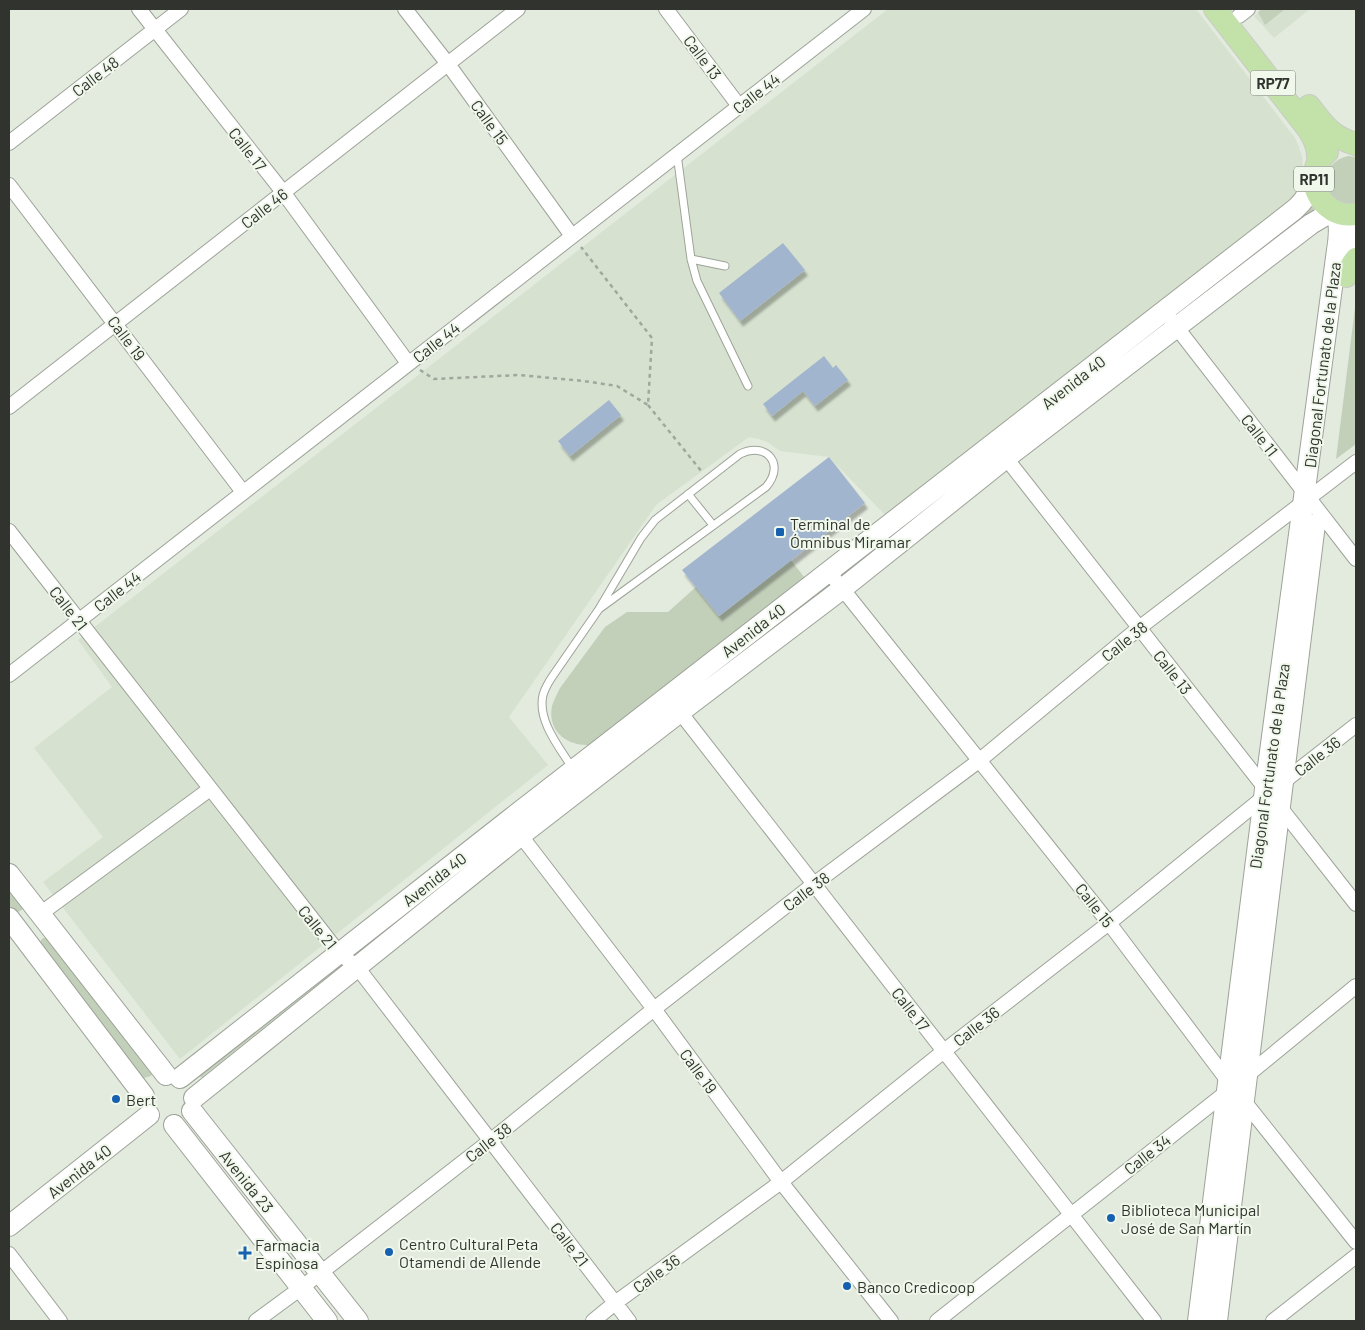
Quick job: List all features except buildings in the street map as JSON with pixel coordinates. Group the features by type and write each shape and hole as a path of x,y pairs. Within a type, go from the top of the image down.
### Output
{"main road":[{"name":"RP77","path":"1215,9 1309,130 1317,144 1319,156 1316,168"},
{"name":"RP77","path":"1240,11 1322,123 1334,135 1356,144"},
{"name":"RP11","path":"1341,212 1326,206 1316,192 1314,183 1316,168 1324,154 1333,148 1344,144 1356,144"},
{"name":"Avenida 40","path":"674,704 842,589 1006,458 1170,319 1302,203 1308,195 1316,168"},
{"name":"Avenida 40","path":"144,1096 147,1088 158,1077 173,1076 339,953 514,828 674,704 829,572 1005,434 1311,224 1341,212"},
{"name":"Diagonal Fortunato de la Plaza","path":"1198,1321 1236,1087 1311,498 1338,241 1337,216 1341,212"},
{"name":"Diagonal Fortunato de la Plaza","path":"1311,498 1351,267 1351,240 1356,221"},
{"name":"Avenida 40","path":"174,1124 181,1122 187,1117 193,1105 357,967 514,828"},
{"path":"9,874 173,1076 190,1086 193,1105"},
{"path":"40,914 12,930 144,1096 146,1109 154,1120 161,1124 174,1124"},
{"name":"Diagonal Fortunato de la Plaza","path":"1218,1321 1236,1087"},
{"name":"Avenida 23","path":"193,1105 358,1321"},
{"name":"Avenida 40","path":"9,1226 150,1115"},
{"name":"Avenida 23","path":"174,1124 327,1321"}],"street":[{"name":"Calle 17","path":"139,9 283,192 408,363"},
{"name":"Calle 48","path":"9,143 181,9"},
{"name":"Calle 15","path":"405,9 448,64 572,236"},
{"name":"Calle 46","path":"9,407 518,9"},
{"name":"Calle 13","path":"666,9 739,106"},
{"name":"Calle 44","path":"9,675 864,9"},
{"name":"Calle 19","path":"9,186 243,492"},
{"name":"Calle 11","path":"1170,319 1311,498 1356,559"},
{"path":"1005,434 1006,458"},
{"name":"Calle 13","path":"1006,458 1139,628 1272,793 1356,904"},
{"name":"Calle 38","path":"256,1321 490,1141 654,1008 814,884 980,760 1139,628 1356,462"},
{"name":"Calle 21","path":"9,531 339,953 357,967 629,1321"},
{"name":"Calle 15","path":"829,572 1109,923 1356,1242"},
{"name":"Calle 17","path":"674,704 1154,1321"},
{"name":"Calle 36","path":"593,1321 780,1182 1109,923 1356,725"},
{"path":"40,914 210,789"},
{"name":"Calle 19","path":"514,828 654,1008 780,1182 891,1321"},
{"name":"Calle 34","path":"937,1321 1071,1214 1236,1087 1356,986"},
{"path":"9,1254 60,1321"},
{"path":"1273,1321 1356,1256"}],"lane":[{"path":"677,154 691,258 697,281 748,386"},
{"path":"691,258 724,266"},
{"path":"579,778 550,732 545,720 542,708 546,687 599,609 641,538 655,520 740,454 754,450 764,452 771,457 774,464 774,472 772,480 766,487 599,609"},
{"path":"688,494 713,525"}],"path":[{"path":"572,236 652,338 648,405"},
{"path":"408,363 434,378 519,375 617,386 648,405 704,474"}],"shaded area":[{"path":"888,9 1196,9 1295,138 1302,157 1303,168 1303,178 1299,189 1293,198 1276,212 885,515 829,457 780,451 769,443 749,437 656,505 509,717 548,765 180,1059 43,882 103,837 34,748 112,687 78,640"},
{"path":"1262,9 1285,9 1265,25 1258,12"},
{"path":"1263,9 1310,9 1274,38 1254,16"},
{"path":"1348,156 1356,157 1356,204 1339,203 1329,192 1325,179 1330,167 1335,162"},
{"path":"1311,206 1316,212 1192,306 1190,302"},
{"path":"1356,300 1356,444 1336,459"},
{"path":"791,560 807,581 589,745 581,745 566,740 556,730 551,715 552,706 560,688 605,627 627,612 668,612 696,587 719,616"},
{"path":"9,882 24,907 19,911 9,910"},
{"path":"43,938 50,938 153,1072 151,1076 144,1078 138,1076 40,946"},
{"path":"336,967 337,969 202,1077 199,1076"}],"place":[{"name":"Terminal de Ómnibus Miramar","path":"780,532"},
{"name":"Bert","path":"116,1099"},
{"name":"Biblioteca Municipal José de San Martín","path":"1111,1218"},
{"name":"Centro Cultural Peta Otamendi de Allende","path":"389,1252"},
{"name":"Farmacia Espinosa","path":"245,1253"},
{"name":"Banco Credicoop","path":"847,1286"}]}
